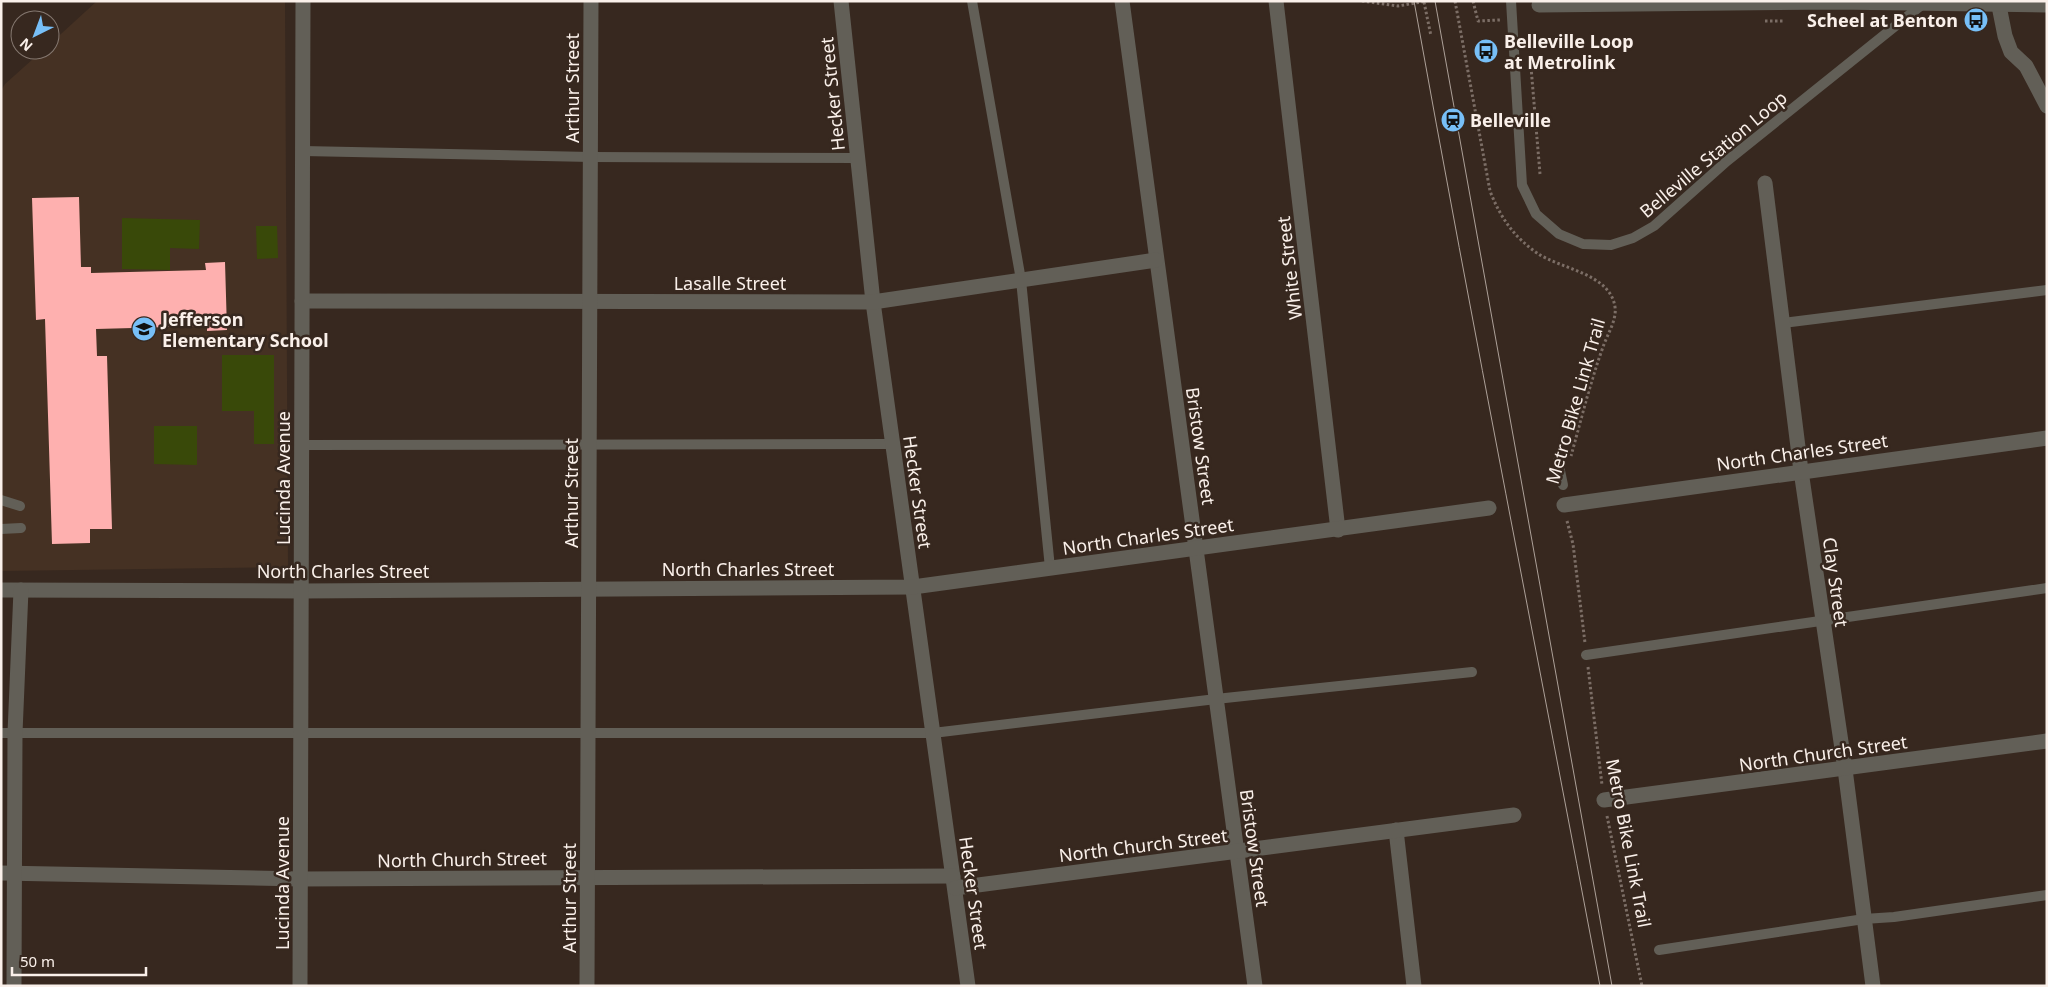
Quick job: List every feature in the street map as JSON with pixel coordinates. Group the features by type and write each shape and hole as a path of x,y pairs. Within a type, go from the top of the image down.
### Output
{"street":[{"name":"Lucinda Avenue","path":"300,986 304,1"},
{"name":"Arthur Street","path":"587,986 591,1"},
{"name":"Hecker Street","path":"841,1 873,302 968,986"},
{"name":"Bristow Street","path":"1122,1 1255,986"},
{"name":"White Street","path":"1276,1 1338,530"},
{"path":"1539,5 1835,2 2047,5"},
{"path":"1998,3 2005,36 2011,52 2026,66 2047,106"},
{"name":"Clay Street","path":"1765,183 1801,471 1844,769 1872,986"},
{"name":"Lasalle Street","path":"302,300 873,302 1156,260"},
{"name":"North Charles Street","path":"1564,504 2047,438"},
{"name":"North Charles Street","path":"1,590 302,591 913,586 1338,530 1489,508"},
{"path":"14,986 8,873 8,733 21,590"},
{"name":"North Church Street","path":"1604,800 2047,741"},
{"name":"North Church Street","path":"8,873 301,879 588,876 954,882 1237,852 1514,815"},
{"path":"1396,830 1414,986"}],"lane":[{"path":"972,1 1021,280 1050,568"},
{"name":"Belleville Station Loop","path":"1511,1 1522,185 1536,214 1559,234 1583,244 1611,245 1633,238 1654,226 1727,161 1924,3"},
{"path":"302,151 591,157 858,158"},
{"path":"1783,323 2047,290"},
{"path":"302,445 893,444"},
{"path":"1558,461 1563,485"},
{"path":"1,500 20,506"},
{"path":"1,528 20,528"},
{"path":"1586,655 1823,619 2047,588"},
{"path":"8,733 933,734 1216,699 1472,672"},
{"path":"1659,950 1864,919 1894,917 2047,896"}],"path":[{"path":"1362,1 1398,6 1426,2 1431,36"},
{"name":"Metro Bike Link Trail","path":"1456,1 1490,190 1501,216 1510,229 1538,254 1598,282 1607,289 1615,307 1614,318 1588,393 1570,457"},
{"path":"1530,58 1540,174"},
{"name":"Metro Bike Link Trail","path":"1564,504 1573,544 1604,800 1642,986"}],"shaded area":[{"name":"Jefferson Elementary School","path":"97,1 285,1 288,567 1,571 1,91 5,84 32,60 60,60 60,35"}],"green space":[{"path":"122,218 200,220 199,249 170,248 170,270 122,269"},
{"path":"256,226 277,226 278,258 257,259"},
{"path":"222,355 274,355 274,444 254,444 254,411 222,411"},
{"path":"154,426 197,426 197,465 154,464"}],"building":[{"name":"Jefferson Elementary School","path":"79,197 81,267 91,267 91,273 206,270 205,263 225,262 227,330 207,331 207,326 96,329 97,356 107,356 112,529 90,529 90,543 52,544 45,319 36,320 32,198"}],"tram line":[{"path":"1414,1 1482,371 1600,986"},
{"path":"1435,1 1612,986"}],"place":[{"name":"Scheel at Benton","path":"1976,20"},
{"name":"Belleville Loop at Metrolink","path":"1486,51"},
{"name":"Belleville","path":"1453,120"},
{"name":"Jefferson Elementary School","path":"144,329"}]}
